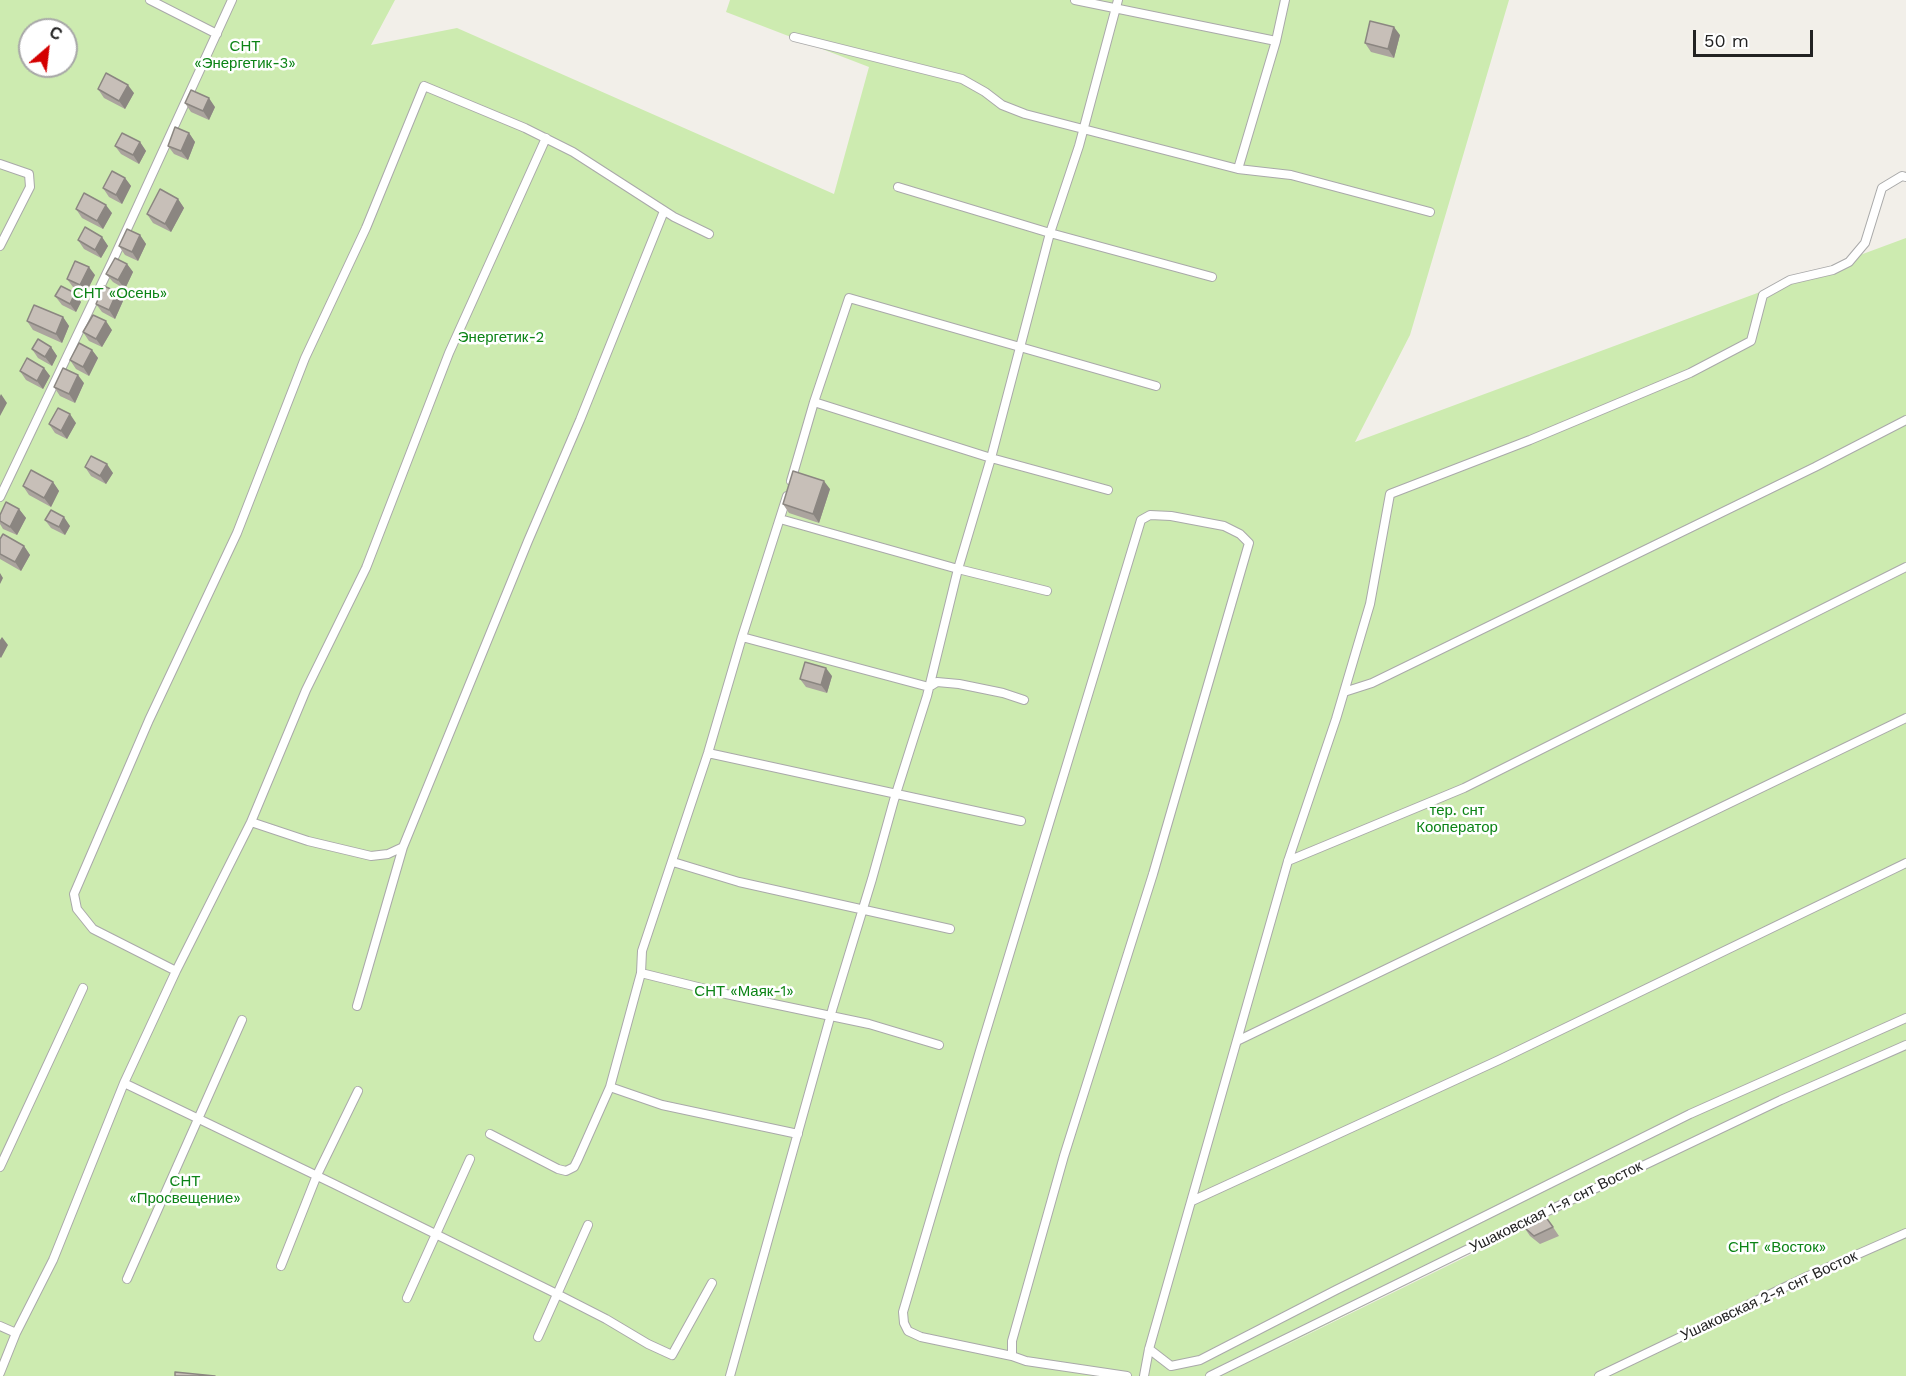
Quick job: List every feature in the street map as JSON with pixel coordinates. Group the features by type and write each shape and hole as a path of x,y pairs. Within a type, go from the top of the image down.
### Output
{"lane":[{"path":"150,0 217,34"},
{"path":"0,497 112,262 232,0"},
{"path":"1075,0 1117,4 1276,41"},
{"path":"1238,169 1276,41 1285,0"},
{"path":"730,1376 830,1017 929,687 958,569 991,458 1050,233 1084,128 1117,4"},
{"path":"794,37 962,79 1002,105 1025,114 1238,169 1291,175 1430,212"},
{"path":"176,971 93,929 77,909 74,894 149,720 237,533 305,358 366,228 424,86 525,128 573,152 664,211 709,234"},
{"path":"0,1373 16,1333 53,1260 124,1083 176,971 251,822 306,690 366,568 449,353 546,138"},
{"path":"0,164 29,174 30,187 0,246"},
{"path":"1144,1376 1149,1349 1288,861 1344,692 1370,604 1390,494 1510,448 1679,377 1751,341 1763,295 1790,280 1833,270 1849,262 1865,243 1882,188 1902,176 1906,177"},
{"path":"898,187 1050,233 1212,277"},
{"path":"357,1006 403,848 664,211"},
{"path":"490,1134 566,1172 573,1167 610,1087 640,973 642,951 708,753 814,402 849,298 1156,386"},
{"path":"814,402 991,458 1108,490"},
{"path":"1344,692 1372,683 1815,467 1906,420"},
{"path":"1012,1356 1012,1341 1064,1156 1153,874 1248,543 1240,534 1224,526 1171,516 1150,515 1141,520 903,1312 904,1323 908,1331 921,1337 1026,1361 1127,1376"},
{"path":"780,519 958,569 1047,591"},
{"path":"1288,861 1464,788 1906,567"},
{"path":"742,637 929,687 937,682 959,684 1024,700"},
{"path":"1237,1041 1906,718"},
{"path":"708,753 1021,821"},
{"path":"251,822 308,841 371,856 388,854 403,848"},
{"path":"673,862 739,882 950,929"},
{"path":"1192,1201 1499,1060 1906,863"},
{"path":"640,973 869,1024 939,1045"},
{"path":"0,1167 83,988"},
{"path":"1149,1349 1171,1366 1200,1360 1346,1284 1690,1114 1906,1018"},
{"path":"126,1279 242,1020"},
{"name":"Ушаковская 1-я снт Восток","path":"1210,1376 1738,1120 1906,1045"},
{"path":"124,1083 317,1175 557,1294 672,1355 712,1283"},
{"path":"610,1087 662,1105 798,1134"},
{"path":"281,1266 317,1175 358,1091"},
{"path":"407,1298 470,1159"},
{"path":"538,1337 588,1225"},
{"name":"Ушаковская 2-я снт Восток","path":"1599,1376 1806,1277 1906,1233"},
{"path":"0,1326 16,1333"}],"green space":[{"path":"0,0 395,0 371,45 457,28 834,194 869,67 726,12 730,0 1509,0 1410,335 1355,442 1906,238 1906,1042 1778,1097 1264,1356 1781,1102 1906,1047 1906,1376 0,1376"}],"building":[{"path":"1370,21 1394,27 1388,49 1365,43"},
{"path":"106,73 128,85 119,101 98,89"},
{"path":"191,90 209,98 203,111 185,103"},
{"path":"175,127 189,133 181,151 168,146"},
{"path":"122,133 140,142 133,155 115,146"},
{"path":"112,171 125,178 116,195 103,188"},
{"path":"160,189 178,199 165,224 147,214"},
{"path":"84,193 106,205 97,221 76,209"},
{"path":"85,227 102,237 95,250 78,240"},
{"path":"127,229 140,235 132,252 119,246"},
{"path":"115,258 127,264 118,280 106,274"},
{"path":"75,261 89,267 80,285 67,279"},
{"path":"61,286 75,293 70,304 55,296"},
{"path":"104,286 117,292 109,310 96,304"},
{"path":"34,305 63,317 56,334 27,321"},
{"path":"93,315 106,321 96,339 83,332"},
{"path":"38,339 51,347 45,357 32,349"},
{"path":"79,343 92,350 83,367 70,360"},
{"path":"27,358 44,368 37,381 20,371"},
{"path":"63,368 78,375 69,394 54,387"},
{"path":"58,408 70,414 61,431 49,424"},
{"path":"91,456 107,464 100,476 85,467"},
{"path":"31,470 53,482 44,498 23,486"},
{"path":"793,471 824,481 813,514 783,504"},
{"path":"6,502 19,509 10,527 0,521 0,515"},
{"path":"51,510 64,517 59,527 45,520"},
{"path":"3,534 24,546 15,562 0,554 0,539"},
{"path":"805,662 826,668 821,685 800,679"},
{"path":"1545,1216 1553,1227 1534,1236 1524,1227"},
{"path":"175,1372 215,1376 175,1376"}],"park label":[{"name":"СНТ «Энергетик-3»","path":"245,56"},
{"name":"СНТ «Осень»","path":"120,294"},
{"name":"Энергетик-2","path":"501,338"},
{"name":"тер. снт Кооператор","path":"1457,820"},
{"name":"СНТ «Маяк-1»","path":"744,992"},
{"name":"СНТ «Просвещение»","path":"185,1190"},
{"name":"СНТ «Восток»","path":"1777,1248"}]}
